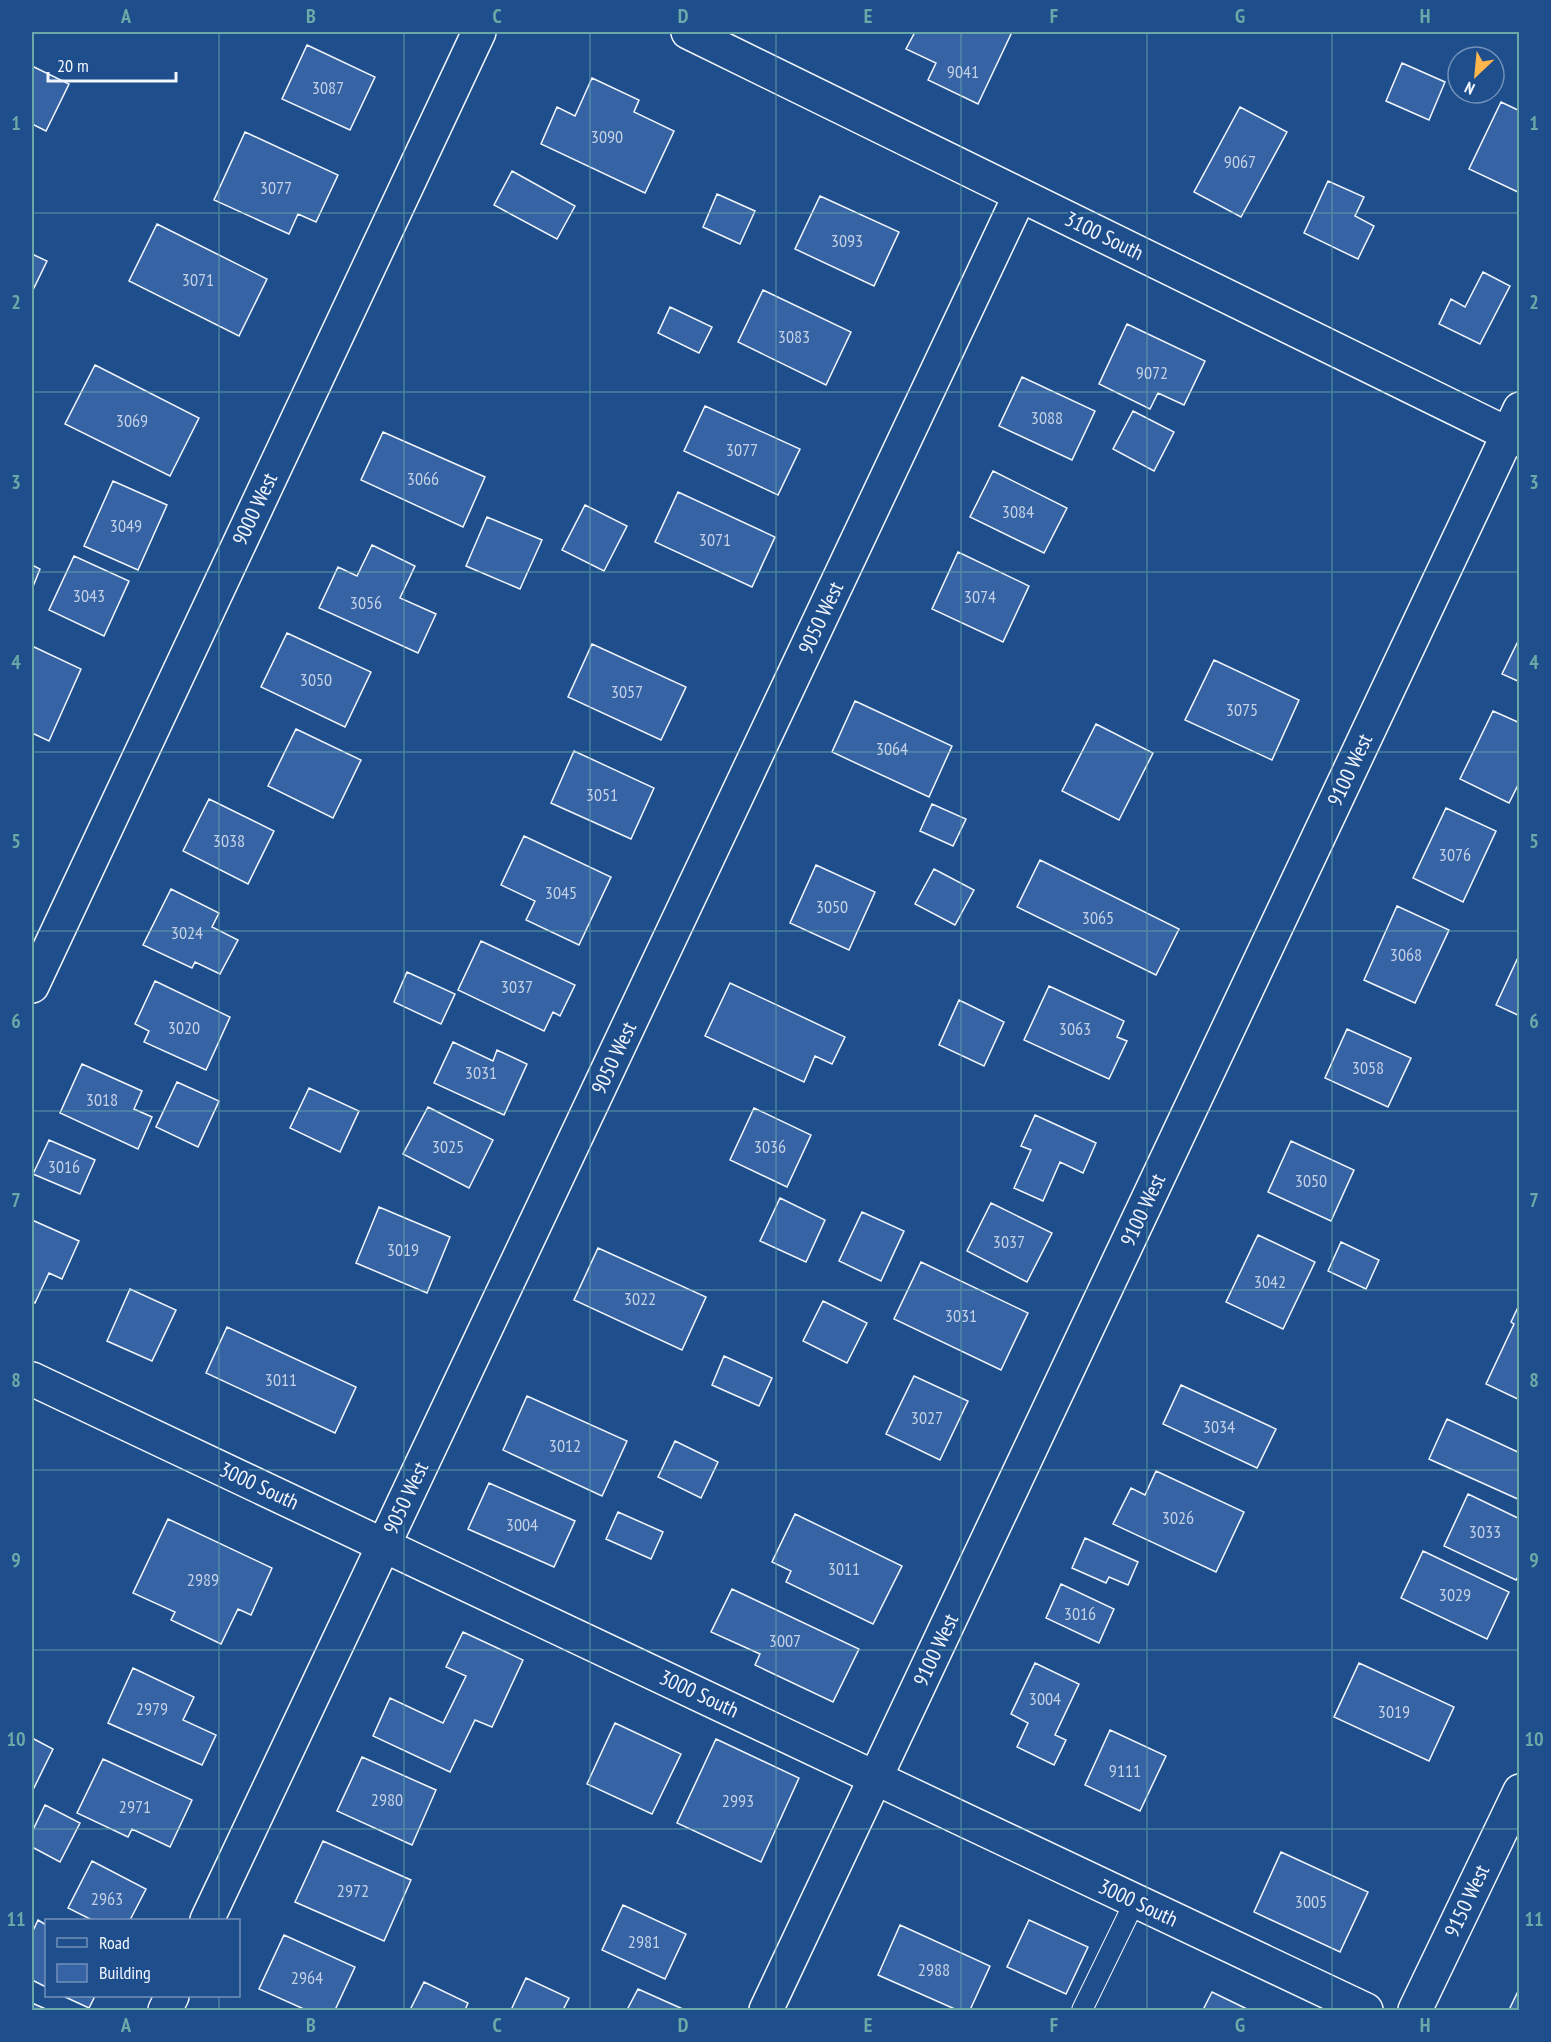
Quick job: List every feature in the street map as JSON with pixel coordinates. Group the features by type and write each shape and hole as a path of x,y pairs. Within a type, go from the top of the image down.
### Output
{"street":[{"name":"9000 West","path":"32,986 479,32"},
{"name":"3100 South","path":"688,32 1020,195 1516,428"},
{"name":"9050 West","path":"207,1919 1020,195"},
{"name":"9100 West","path":"766,2010 1516,428"},
{"name":"3000 South","path":"32,1379 1366,2010"},
{"name":"9150 West","path":"1415,2010 1520,1791"}],"lane":[{"path":"1082,2010 1135,1901"}],"building":[{"path":"915,32 1012,32 978,104 928,80 936,63 906,49"},
{"path":"307,45 375,77 350,130 282,99"},
{"path":"1402,63 1445,82 1429,120 1386,101"},
{"path":"32,66 69,84 46,131 32,124"},
{"path":"592,78 639,100 634,112 674,131 645,193 541,144 557,107 575,116"},
{"path":"1506,104 1520,111 1520,193 1469,169 1500,105"},
{"path":"1240,107 1287,132 1241,217 1194,192"},
{"path":"245,132 338,175 316,222 298,214 289,234 214,200"},
{"path":"512,171 575,206 557,239 494,205"},
{"path":"1328,181 1364,197 1355,216 1374,226 1358,259 1304,233"},
{"path":"717,194 755,211 740,244 703,227"},
{"path":"820,196 899,232 874,286 795,249"},
{"path":"157,224 267,279 239,336 129,281"},
{"path":"32,254 47,261 32,292"},
{"path":"1483,272 1510,286 1480,344 1439,324 1451,299 1465,307"},
{"path":"763,290 851,332 826,385 738,342"},
{"path":"670,307 712,327 699,353 658,333"},
{"path":"1127,324 1205,361 1184,405 1158,393 1150,409 1099,384"},
{"path":"95,365 199,418 170,476 65,424"},
{"path":"1022,377 1095,411 1072,460 999,426"},
{"path":"705,406 800,449 778,495 684,451"},
{"path":"1133,411 1174,432 1154,471 1113,449"},
{"path":"383,432 485,477 463,527 361,480"},
{"path":"993,471 1067,508 1044,553 970,517"},
{"path":"113,481 167,505 138,570 84,546"},
{"path":"678,492 775,537 752,587 655,542"},
{"path":"585,505 627,526 604,571 562,550"},
{"path":"487,517 542,540 520,589 466,566"},
{"path":"372,545 415,566 400,598 436,614 418,653 319,608 338,567 357,576"},
{"path":"958,552 1029,586 1003,642 932,609"},
{"path":"74,556 129,581 104,636 49,610"},
{"path":"32,565 40,569 32,589"},
{"path":"287,633 371,672 345,727 261,687"},
{"path":"1520,637 1520,682 1502,674"},
{"path":"592,644 686,687 661,740 568,697"},
{"path":"32,646 81,669 49,741 32,733"},
{"path":"1214,660 1299,700 1272,760 1185,720"},
{"path":"855,701 952,746 929,797 832,752"},
{"path":"1493,711 1520,723 1520,781 1509,803 1460,779"},
{"path":"1096,724 1153,753 1119,820 1062,791"},
{"path":"296,729 361,760 333,818 268,786"},
{"path":"574,751 654,788 631,839 551,803"},
{"path":"209,799 274,831 248,884 183,851"},
{"path":"932,804 966,819 953,846 920,831"},
{"path":"1446,808 1496,831 1463,902 1413,878"},
{"path":"524,836 611,877 579,945 526,920 535,901 501,885"},
{"path":"1040,860 1179,929 1156,975 1017,907"},
{"path":"816,865 875,892 849,950 790,923"},
{"path":"934,869 974,890 955,925 915,904"},
{"path":"171,889 219,913 212,927 238,940 220,974 195,962 192,968 143,945"},
{"path":"1397,906 1449,930 1415,1003 1364,980"},
{"path":"481,941 575,985 560,1016 553,1012 544,1031 458,990"},
{"path":"1520,953 1520,1016 1496,1005"},
{"path":"407,972 455,994 441,1024 394,1002"},
{"path":"155,981 230,1017 206,1070 144,1042 149,1031 135,1024"},
{"path":"730,983 845,1037 832,1064 815,1056 804,1082 705,1036"},
{"path":"1049,986 1124,1021 1117,1037 1127,1041 1109,1079 1024,1040"},
{"path":"959,1000 1004,1022 984,1066 939,1045"},
{"path":"1347,1029 1411,1058 1388,1107 1325,1078"},
{"path":"453,1042 493,1061 497,1050 527,1064 504,1115 434,1083"},
{"path":"82,1064 142,1091 134,1109 152,1117 138,1149 60,1113"},
{"path":"177,1082 219,1101 198,1147 156,1127"},
{"path":"309,1088 359,1111 340,1152 290,1128"},
{"path":"428,1107 493,1140 469,1188 403,1154"},
{"path":"754,1108 811,1135 787,1187 730,1160"},
{"path":"1035,1115 1096,1143 1083,1173 1060,1162 1043,1201 1014,1188 1031,1150 1021,1146"},
{"path":"49,1140 95,1160 80,1194 33,1174"},
{"path":"1291,1141 1354,1170 1331,1221 1268,1192"},
{"path":"780,1198 825,1220 806,1262 760,1241"},
{"path":"991,1203 1052,1233 1027,1282 967,1251"},
{"path":"379,1207 450,1237 427,1293 356,1263"},
{"path":"862,1212 904,1231 881,1281 839,1261"},
{"path":"32,1220 79,1241 62,1279 49,1273 35,1303 32,1301"},
{"path":"1258,1235 1315,1262 1283,1329 1226,1302"},
{"path":"1341,1242 1379,1260 1366,1289 1328,1271"},
{"path":"598,1248 706,1297 682,1350 574,1300"},
{"path":"921,1262 1028,1313 1001,1370 894,1319"},
{"path":"130,1289 176,1310 152,1361 107,1341"},
{"path":"823,1301 867,1323 847,1363 803,1341"},
{"path":"1520,1303 1520,1400 1486,1384 1514,1324 1511,1322"},
{"path":"227,1327 356,1387 335,1433 206,1373"},
{"path":"724,1356 772,1378 759,1406 712,1385"},
{"path":"914,1376 968,1401 940,1460 886,1434"},
{"path":"1181,1385 1276,1429 1257,1468 1163,1424"},
{"path":"527,1396 627,1441 602,1496 503,1450"},
{"path":"1447,1419 1520,1453 1520,1500 1429,1459"},
{"path":"675,1441 718,1462 701,1498 658,1477"},
{"path":"1156,1471 1244,1512 1216,1572 1113,1524 1131,1488 1145,1495"},
{"path":"489,1483 575,1521 554,1567 468,1529"},
{"path":"1468,1494 1520,1519 1520,1573 1516,1580 1444,1546"},
{"path":"618,1512 663,1532 651,1559 606,1539"},
{"path":"795,1514 902,1566 873,1624 786,1582 791,1571 772,1562"},
{"path":"168,1519 272,1568 251,1615 238,1609 221,1644 171,1620 175,1612 133,1593"},
{"path":"1085,1538 1138,1562 1128,1585 1109,1577 1106,1583 1072,1568"},
{"path":"1423,1551 1509,1592 1487,1639 1401,1598"},
{"path":"1061,1584 1114,1609 1099,1643 1046,1618"},
{"path":"732,1589 859,1649 833,1702 755,1665 760,1654 711,1632"},
{"path":"463,1632 523,1660 492,1727 475,1720 450,1772 373,1736 390,1698 443,1723 466,1676 446,1667"},
{"path":"1035,1663 1079,1684 1055,1735 1066,1740 1054,1765 1017,1747 1028,1723 1011,1714"},
{"path":"1359,1663 1454,1707 1429,1761 1334,1717"},
{"path":"133,1668 194,1697 183,1720 216,1735 202,1765 108,1723"},
{"path":"615,1723 681,1754 652,1814 587,1784"},
{"path":"1110,1730 1166,1756 1140,1811 1085,1785"},
{"path":"32,1738 53,1749 32,1792"},
{"path":"716,1739 799,1778 761,1862 677,1823"},
{"path":"362,1757 436,1790 412,1845 337,1811"},
{"path":"103,1759 192,1800 170,1847 132,1829 128,1837 77,1813"},
{"path":"45,1805 80,1823 60,1862 32,1847 32,1832"},
{"path":"323,1841 411,1880 384,1941 295,1902"},
{"path":"1281,1852 1368,1892 1340,1952 1254,1912"},
{"path":"92,1861 146,1889 131,1919 90,1919 68,1908"},
{"path":"623,1905 686,1934 665,1979 602,1950"},
{"path":"38,1920 45,1924 45,1986 32,1980 32,1933"},
{"path":"1029,1920 1088,1947 1066,1994 1007,1967"},
{"path":"900,1925 990,1966 970,2010 957,2010 878,1975"},
{"path":"284,1935 355,1967 335,2010 306,2010 259,1989"},
{"path":"526,1978 569,1998 563,2010 511,2010"},
{"path":"424,1982 468,2003 465,2010 410,2010"},
{"path":"1520,1987 1520,2010 1509,2010"},
{"path":"638,1989 685,2010 627,2010"},
{"path":"1212,1992 1249,2010 1203,2010"},
{"path":"65,1997 94,1997 89,2008"},
{"path":"32,2003 48,2010 32,2010"}]}
